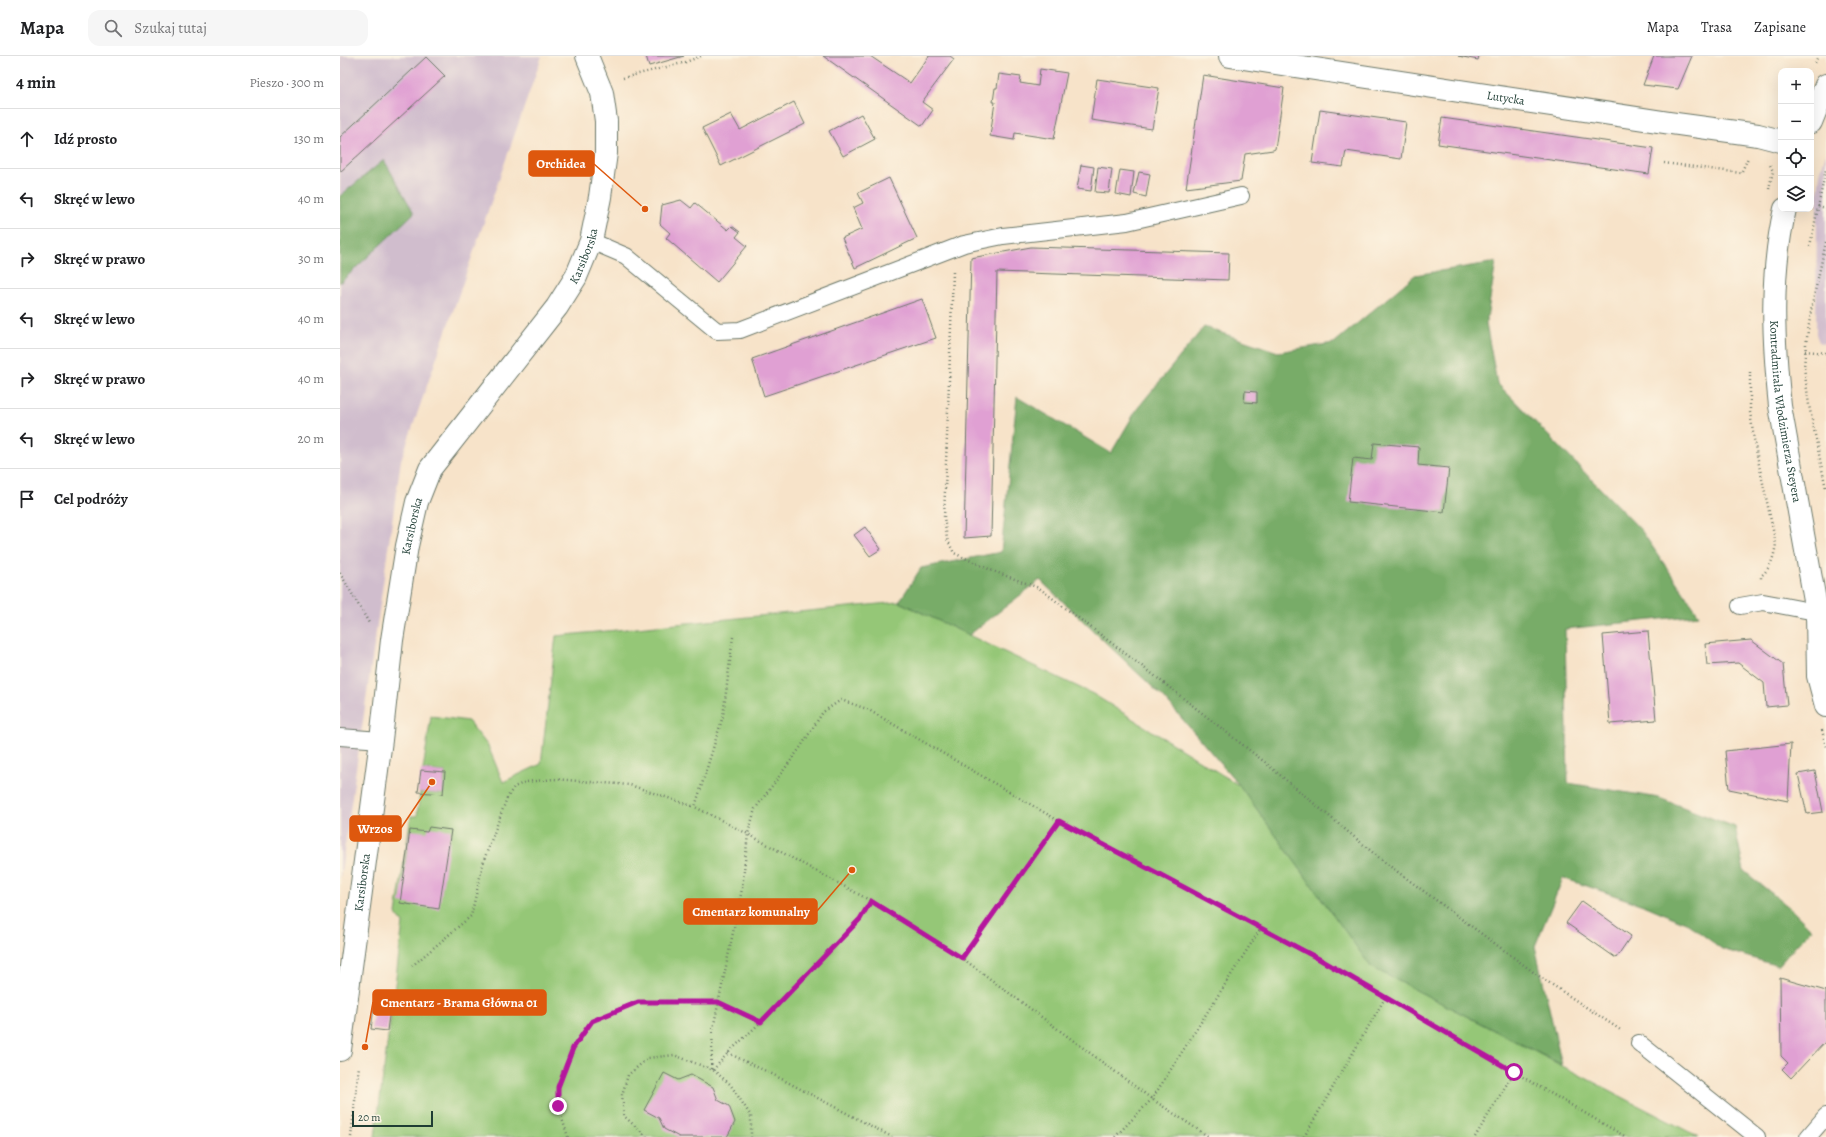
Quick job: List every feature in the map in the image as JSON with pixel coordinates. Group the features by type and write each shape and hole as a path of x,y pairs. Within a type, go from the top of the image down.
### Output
{"street":[{"name":"Karsiborska","path":"340,1050 381,740 392,640 407,546 417,502 430,469 557,307 576,277 591,241 606,153 606,122 602,93 587,56"},
{"name":"Lutycka","path":"1230,56 1758,135 1778,140"},
{"path":"1814,115 1826,85"},
{"name":"Kontradmirała Włodzimierza Steyera","path":"1785,212 1775,272 1775,349 1780,406 1823,619 1818,676 1826,706"}],"lane":[{"path":"591,241 626,256 717,331 740,330 964,244 1003,236 1127,222 1241,196"},
{"path":"1740,606 1763,602 1823,619"},
{"path":"340,738 381,740"},
{"path":"1639,1043 1757,1137"},
{"path":"1808,1137 1826,1116"}],"path":[{"path":"616,80 686,62 701,56"},
{"path":"1664,163 1741,173 1752,153"},
{"path":"1810,246 1826,169"},
{"path":"1818,206 1826,208"},
{"path":"1826,242 1812,305 1804,367 1807,395 1826,489"},
{"path":"946,251 953,266 944,517 947,539 954,553 993,571 1039,588 1262,760 1383,861 1536,974 1639,1043"},
{"path":"1805,351 1826,354"},
{"path":"340,572 371,627"},
{"path":"695,807 723,716 733,637"},
{"path":"712,1070 713,1028 742,889 748,834 754,809 800,748 823,712 841,700 867,709 1059,821 1321,960 1626,1137"},
{"path":"412,966 471,916 484,860 507,798 514,787 526,782 554,779 630,785 695,807 871,901 962,958 1152,1099 1209,1137"},
{"path":"962,958 1059,821"},
{"path":"712,1070 761,1022 860,919 871,901"},
{"path":"1115,1137 1152,1099 1261,928"},
{"path":"1304,1137 1385,998"},
{"path":"568,1137 558,1106 558,1087 573,1048 592,1021 638,1002 718,1002 761,1022"},
{"path":"728,1053 892,1137"},
{"path":"647,1137 624,1116 622,1095 628,1075 648,1058 674,1055 712,1070 730,1084 750,1116 750,1137"},
{"path":"1475,1137 1514,1072"}],"shaded area":[{"path":"340,56 542,56 401,460 340,879"},
{"path":"1826,153 1826,344 1819,342 1816,334 1817,203 1820,173"}],"green space":[{"path":"384,160 414,213 340,283 340,196"},
{"path":"1496,262 1486,324 1497,383 1641,530 1699,615 1565,629 1568,783 1659,798 1735,827 1744,871 1790,908 1811,929 1778,966 1722,949 1688,924 1646,906 1563,878 1535,946 1562,1065 1371,967 1240,786 1165,699 1040,580 969,635 899,602 921,568 1001,552 1017,397 1111,453 1137,409 1204,327 1278,352 1334,343 1415,275"},
{"path":"899,602 1093,694 1240,786 1372,967 1699,1137 375,1137 403,923 396,914 411,816 417,816 420,792 443,794 445,772 423,770 431,716 468,721 488,746 503,782 541,764 556,636"}],"building":[{"path":"646,56 684,56 649,66"},
{"path":"823,56 870,56 910,83 929,56 950,56 954,59 922,102 933,110 922,126"},
{"path":"1458,56 1479,56 1478,60"},
{"path":"1654,56 1692,56 1678,89 1643,85"},
{"path":"426,57 445,76 340,172 340,137"},
{"path":"1040,69 1067,73 1054,139 1015,133 1014,140 990,136 995,102 993,102 995,88 997,88 999,74 1021,77 1020,83 1038,86"},
{"path":"1203,75 1284,88 1275,149 1245,154 1241,181 1186,188"},
{"path":"1097,79 1159,88 1152,129 1091,120"},
{"path":"794,102 805,124 721,166 702,128 731,114 740,130"},
{"path":"1320,110 1406,122 1401,159 1346,151 1343,167 1312,163"},
{"path":"861,114 875,139 843,156 829,131"},
{"path":"1442,118 1653,148 1649,174 1438,144"},
{"path":"1081,165 1094,167 1091,191 1077,189"},
{"path":"1098,167 1112,169 1109,193 1095,192"},
{"path":"1120,170 1134,172 1131,197 1116,194"},
{"path":"1139,172 1150,174 1146,197 1134,194"},
{"path":"889,178 917,238 855,268 842,238 862,229 853,208 863,203 858,193"},
{"path":"681,200 691,208 695,203 728,230 732,226 740,232 736,237 747,246 717,282 666,238 670,233 660,224 662,205"},
{"path":"1031,247 1229,253 1228,280 997,272 991,536 964,538 971,258"},
{"path":"922,299 936,338 764,396 752,359"},
{"path":"1245,391 1257,392 1257,403 1244,402"},
{"path":"1374,443 1419,447 1418,465 1449,468 1444,512 1348,502 1353,458 1372,460"},
{"path":"865,527 881,549 870,556 854,535"},
{"path":"1648,631 1656,720 1610,724 1603,635"},
{"path":"1751,640 1783,664 1787,705 1766,707 1764,683 1738,663 1707,665 1705,644"},
{"path":"1791,744 1788,801 1729,789 1725,751"},
{"path":"421,770 445,772 443,794 418,792"},
{"path":"1815,771 1823,812 1807,814 1798,774"},
{"path":"429,827 451,830 439,909 400,903 410,830 427,832"},
{"path":"1582,901 1631,936 1616,958 1566,923"},
{"path":"1780,978 1826,991 1826,1041 1791,1078 1782,1069 1788,1063 1781,1056"},
{"path":"375,1000 391,1002 387,1031 371,1029"},
{"path":"664,1073 678,1080 691,1075 713,1087 718,1100 729,1106 735,1122 727,1137 679,1137 664,1129 659,1118 644,1110"}],"place":[{"name":"Orchidea","path":"645,209"},
{"name":"Wrzos","path":"432,782"},
{"name":"Cmentarz komunalny","path":"852,870"},
{"name":"Cmentarz - Brama Główna 01","path":"365,1047"}],"route":[{"path":"558,1106 558,1087 573,1048 592,1021 638,1002 718,1002 761,1022 860,919 871,901 962,958 1059,821 1321,960 1514,1072"}]}
